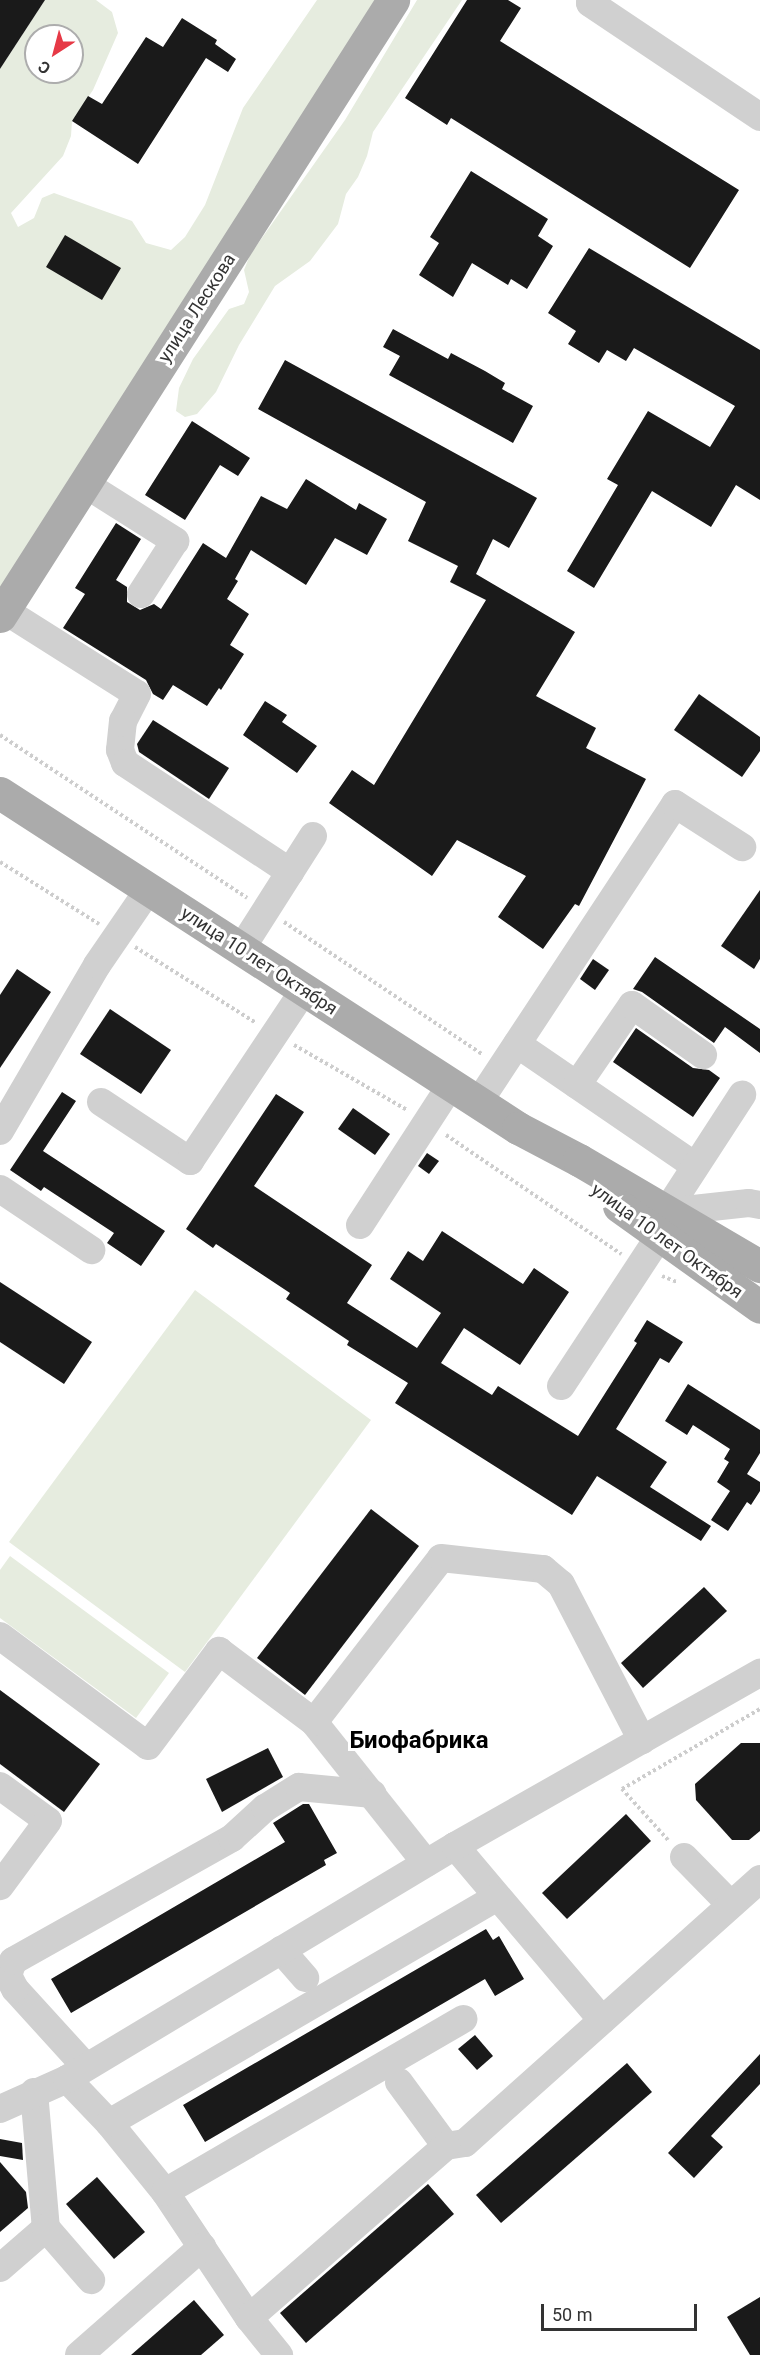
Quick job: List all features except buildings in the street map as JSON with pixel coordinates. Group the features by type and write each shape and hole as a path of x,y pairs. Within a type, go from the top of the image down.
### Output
{"main road":[{"name":"улица Лескова","path":"2,613 393,0"},
{"name":"улица 10 лет Октября","path":"0,793 518,1128 570,1172 663,1223 760,1266"},
{"name":"улица 10 лет Октября","path":"663,1223 760,1307"}],"street":[{"path":"591,0 590,3 760,117"},
{"path":"85,483 175,541 141,594"},
{"path":"2,613 136,694 123,721 120,750 125,764 290,872"},
{"path":"360,1225 428,1122 465,1094 517,1044 675,804 742,847"},
{"path":"241,949 313,836"},
{"path":"0,1131 117,936 148,889"},
{"path":"101,1102 190,1161 304,990"},
{"path":"577,1085 632,1005 704,1055"},
{"path":"517,1044 696,1167"},
{"path":"561,1386 640,1266 696,1167 742,1095"},
{"path":"0,1189 91,1250"},
{"path":"663,1223 756,1201"},
{"path":"314,1722 441,1558 543,1569 561,1584 642,1740"},
{"path":"0,1636 148,1746 219,1651 314,1722 426,1863"},
{"path":"0,2109 76,2073 455,1846 760,1673"},
{"path":"0,1786 48,1821 0,1886"},
{"path":"279,2355 249,2318 165,2192 109,2123 4,1973 13,1961 232,1838 265,1808 299,1788 373,1794"},
{"path":"455,1846 602,2020"},
{"path":"684,1857 731,1905"},
{"path":"249,2318 446,2146 465,2143 760,1880"},
{"path":"109,2123 497,1898"},
{"path":"281,1950 305,1978"},
{"path":"165,2192 463,2019"},
{"path":"399,2082 446,2146"},
{"path":"34,2092 46,2228 91,2280"},
{"path":"0,2268 46,2228"},
{"path":"79,2355 202,2247"}],"path":[{"path":"0,862 274,1034 428,1122 640,1266"},
{"path":"684,1857 622,1790 760,1709"}],"shaded area":[{"path":"45,0 96,0 112,12 118,33 93,90 72,121 71,136 63,156 11,213 18,227 34,218 42,198 54,193 132,221 146,243 171,250 185,237 205,205 243,108 317,0 382,0 0,598 0,69 24,32 24,84 84,84 84,24 29,24"},
{"path":"417,0 462,0 373,132 367,156 358,177 346,194 338,224 310,261 275,286 239,345 216,392 197,414 185,417 176,411 179,388 193,359 229,309 244,304 249,292 244,270 250,255 345,120"},
{"path":"195,1290 371,1420 185,1672 9,1542"},
{"path":"10,1556 169,1673 136,1718 0,1618 0,1570"}],"district":[{"name":"Биофабрика","path":"419,1741"}]}
